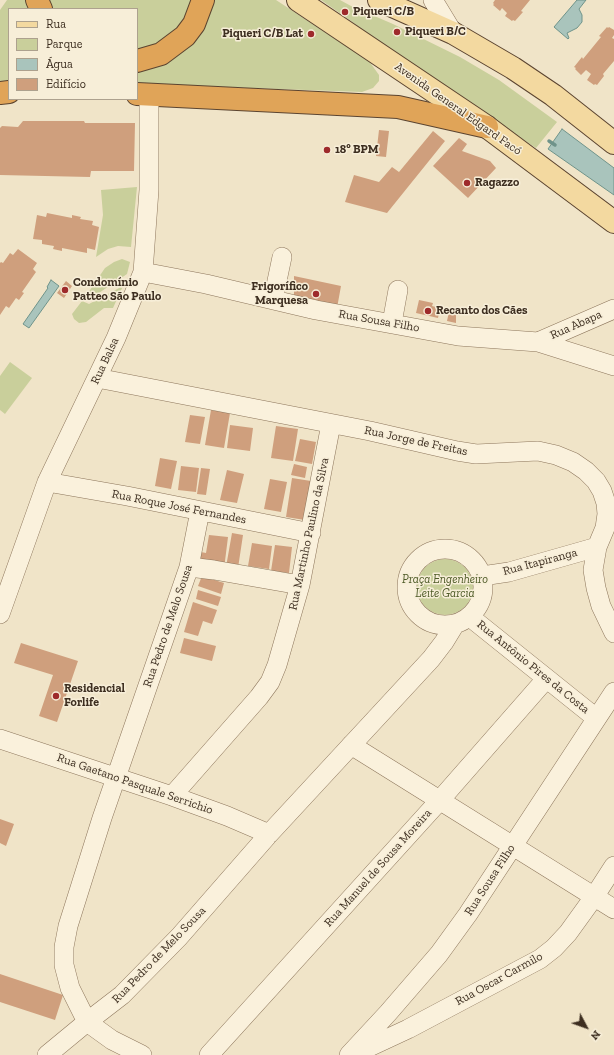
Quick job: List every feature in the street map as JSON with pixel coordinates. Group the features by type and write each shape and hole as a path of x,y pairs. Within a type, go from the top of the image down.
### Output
{"highway":[{"path":"138,61 161,54 185,36 194,24 203,0"},
{"path":"143,94 398,107 487,127"}],"main road":[{"name":"Avenida General Edgard Facó","path":"298,0 487,127 614,222"},
{"path":"379,0 453,33 514,68 553,95 614,143"}],"street":[{"path":"433,0 453,33"},
{"name":"Rua Balsa","path":"0,614 47,482 116,338 143,272 149,190 143,94"},
{"path":"273,300 282,257"},
{"name":"Rua Sousa Filho","path":"143,272 206,284 316,310 458,336 538,342 614,366"},
{"path":"392,323 398,290"},
{"name":"Rua Abapa","path":"538,342 614,309"},
{"name":"Rua Jorge de Freitas","path":"97,378 370,431 457,451 476,454 538,451 556,455 573,462 586,471 596,481 602,491 606,503 607,514 605,528 597,547 593,570 601,606 614,633"},
{"name":"Rua Martinho Paulino da Silva","path":"172,796 259,697 270,682 277,665 300,585 331,424"},
{"name":"Rua Roque José Fernandes","path":"47,482 200,510 311,533"},
{"name":"Rua Pedro de Melo Sousa","path":"200,510 189,567 116,778 70,919 64,947 64,965 70,988 87,1022 105,1009 138,979 179,937 269,834 431,659 463,620"},
{"name":"Rua Itapiranga","path":"482,576 509,572 597,547"},
{"path":"443,549 456,550 468,556 477,565 482,576 484,587 482,598 477,608 463,620 443,626 433,624 423,619 410,604 407,594 407,581 411,569 419,559 430,552 443,549"},
{"path":"189,567 300,585"},
{"name":"Rua Antônio Pires da Costa","path":"463,620 546,679 596,718"},
{"name":"Rua Manuel de Sousa Moreira","path":"209,1055 440,800 546,679"},
{"name":"Rua Sousa Filho","path":"349,1055 439,954 468,914 614,692"},
{"name":"Rua Gaetano Pasquale Serrichio","path":"0,739 172,796 227,816 269,834"},
{"path":"351,745 614,909"},
{"name":"Rua Oscar Carmilo","path":"353,1055 408,1029 540,959 554,948 568,933 614,866"},
{"path":"47,1055 87,1022 112,1040 142,1055"}],"green space":[{"path":"7,0 27,0 31,8 8,8 8,82 0,84 0,10"},
{"path":"46,0 192,0 192,8 177,30 157,46 138,53 138,8 49,8"},
{"path":"211,0 276,0 369,61 379,75 379,81 373,88 362,92 138,84 138,71 151,69 171,58"},
{"path":"321,0 340,0 460,57 499,80 557,122 536,148 413,69 351,21"},
{"path":"137,187 131,247 118,246 108,249 96,257 103,215 101,190"},
{"path":"122,259 130,262 127,274 90,299 86,296 105,268"},
{"path":"123,286 113,308 104,308 86,322 79,323 74,319 72,314 82,301 89,304"},
{"path":"10,362 32,378 5,414 0,410 0,376"},
{"name":"Praça Engenheiro Leite Garcia","path":"445,559 456,561 465,567 471,576 473,587 471,598 465,607 456,613 445,615 434,613 425,607 419,598 417,587 419,576 425,567 434,561"}],"water":[{"path":"577,0 586,0 579,9 582,15 582,22 577,28 567,33 568,39 554,27"},
{"path":"562,129 614,168 614,195 548,149"},
{"path":"51,280 59,286 29,328 23,324 48,288 47,287"}],"building":[{"path":"495,0 530,0 521,11 523,12 515,21 512,21 505,16 507,13 502,8 500,11 493,5"},
{"path":"607,27 614,30 614,35 612,38 614,39 614,61 603,74 604,76 597,85 594,85 587,80 591,74 586,70 581,75 574,67 582,57 583,59"},
{"path":"23,121 135,123 134,171 91,171 90,177 0,175 0,128 2,126 18,127"},
{"path":"379,130 389,131 386,157 376,156"},
{"path":"433,131 445,141 387,213 345,202 354,175 379,182 392,167 399,172"},
{"name":"Ragazzo","path":"459,138 467,144 462,151 490,161 496,168 468,198 433,166"},
{"path":"47,213 72,218 72,215 81,217 80,219 93,221 92,225 99,227 95,250 87,248 87,253 62,248 62,251 53,249 54,246 42,244 42,240 33,239 37,215 46,217"},
{"path":"18,249 37,263 33,269 36,272 22,292 24,293 19,300 16,298 9,308 6,306 0,315 0,263 3,263 10,253 13,255"},
{"name":"Frigorífico Marquesa","path":"294,276 341,286 337,308 294,295"},
{"name":"Condomínio Patteo São Paulo","path":"66,281 72,286 64,298 57,293"},
{"name":"Recanto dos Cães","path":"419,300 433,303 432,306 440,308 438,318 416,313"},
{"path":"450,307 456,308 456,323 447,321"},
{"path":"211,410 230,413 224,448 205,445"},
{"path":"190,415 205,417 200,444 185,442"},
{"path":"230,425 253,428 250,451 227,448"},
{"path":"276,426 298,429 293,461 271,458"},
{"path":"300,439 316,442 312,464 295,461"},
{"path":"160,458 177,461 171,489 155,486"},
{"path":"294,464 307,467 305,478 291,475"},
{"path":"181,466 199,468 196,492 178,490"},
{"path":"201,468 210,469 206,495 197,494"},
{"path":"227,470 244,474 237,503 220,500"},
{"path":"292,478 311,481 305,520 286,517"},
{"path":"270,479 287,482 281,512 264,509"},
{"path":"232,533 243,535 238,568 226,567"},
{"path":"209,535 228,537 224,569 199,565 201,552 206,553"},
{"path":"252,543 272,546 269,569 248,566"},
{"path":"275,545 292,547 289,573 271,571"},
{"path":"202,576 224,583 221,594 198,586"},
{"path":"198,590 221,597 218,606 196,599"},
{"path":"193,602 217,610 212,624 203,621 198,636 184,632"},
{"path":"184,638 216,646 212,661 180,653"},
{"name":"Residencial Forlife","path":"21,643 78,661 57,722 39,716 53,675 14,663"},
{"path":"0,819 14,824 6,846 0,843"},
{"path":"0,974 63,995 55,1020 0,1002"}],"waterway":[{"path":"549,141 555,145"}],"place":[{"name":"Piqueri C/B","path":"345,12"},
{"name":"Piqueri B/C","path":"397,32"},
{"name":"Piqueri C/B Lat","path":"311,34"},
{"name":"18º BPM","path":"327,150"},
{"name":"Ragazzo","path":"467,183"},
{"name":"Condomínio Patteo São Paulo","path":"65,290"},
{"name":"Frigorífico Marquesa","path":"316,294"},
{"name":"Recanto dos Cães","path":"428,311"},
{"name":"Residencial Forlife","path":"56,696"}]}
